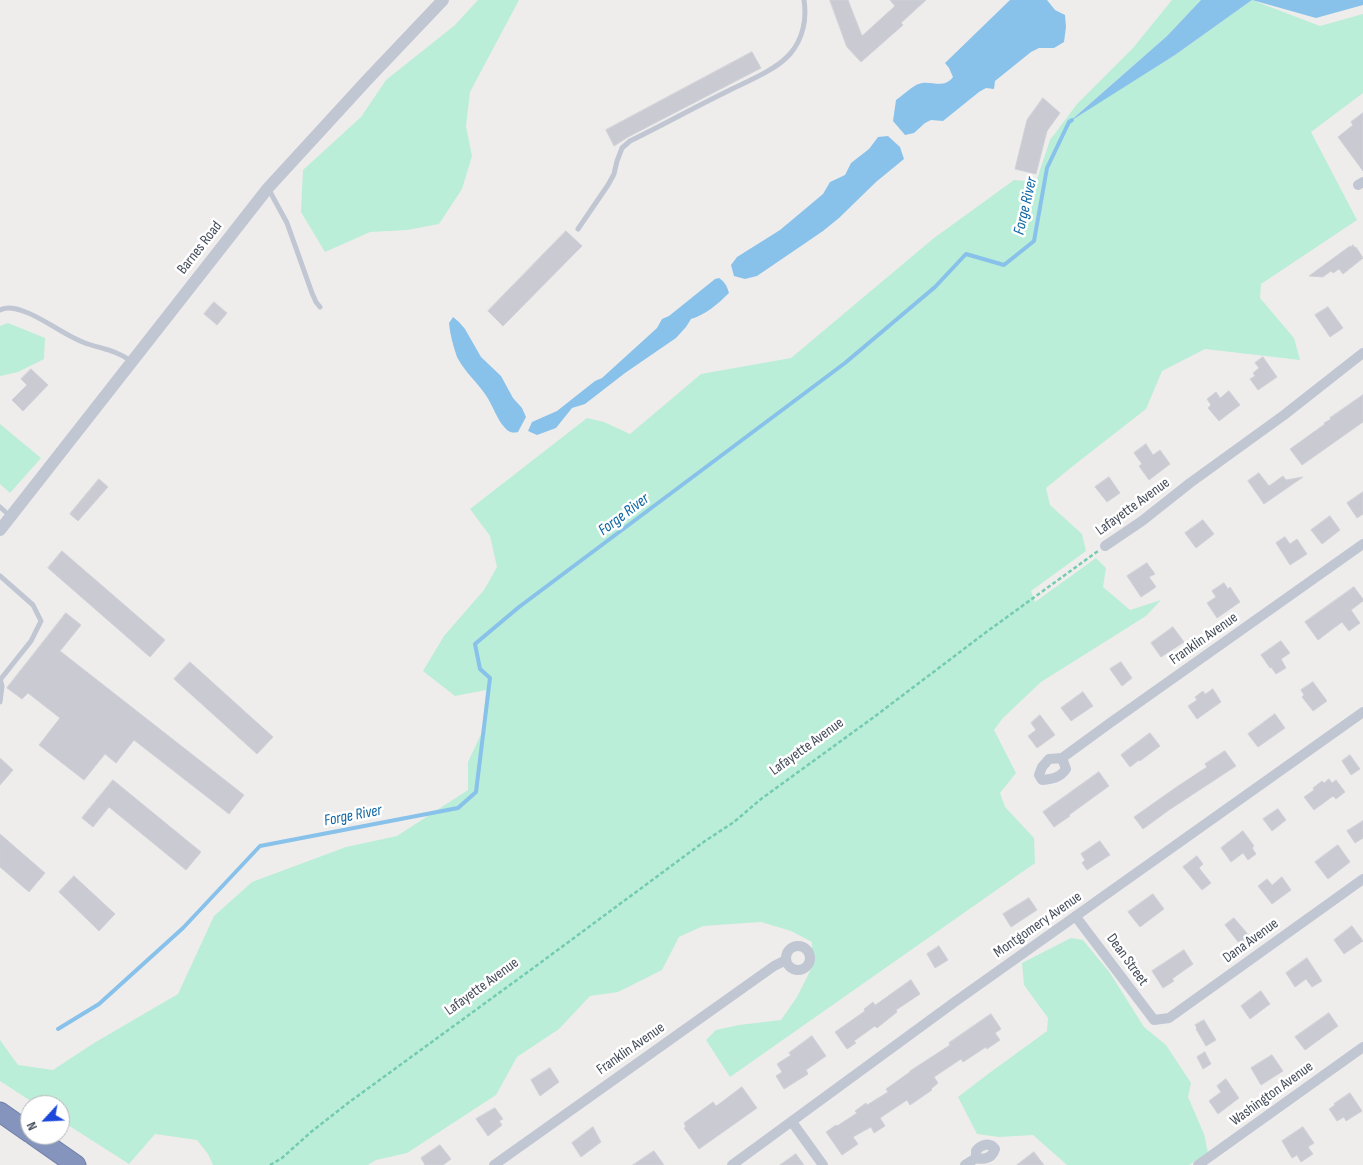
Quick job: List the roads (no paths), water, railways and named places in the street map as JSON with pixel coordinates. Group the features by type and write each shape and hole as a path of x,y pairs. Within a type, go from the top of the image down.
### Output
{"highway":[{"path":"0,1112 20,1126"},
{"path":"47,1145 76,1165"}],"street":[{"name":"Barnes Road","path":"0,530 268,188 443,0"},
{"name":"Lafayette Avenue","path":"1105,546 1142,521 1363,353"},
{"name":"Franklin Avenue","path":"1062,758 1363,544"},
{"name":"Montgomery Avenue","path":"732,1165 956,1001 1363,712"},
{"name":"Dana Avenue","path":"1154,1020 1169,1018 1363,879"},
{"name":"Dean Street","path":"1076,917 1154,1020"},
{"name":"Franklin Avenue","path":"494,1165 774,966 786,960"},
{"name":"Washington Avenue","path":"1198,1165 1363,1047"},
{"path":"792,1122 823,1165"},
{"path":"965,1165 976,1158"}],"lane":[{"path":"578,230 614,174 622,148 630,141 760,74 783,61 792,52 800,38 805,23 806,11 804,0"},
{"path":"268,188 287,223 312,293 320,307"},
{"path":"0,310 11,308 23,311 84,343 121,354 132,361"},
{"path":"0,507 10,517"},
{"path":"0,576 34,605 40,621 31,641 0,680 2,686 0,702"}],"water":[{"path":"1010,0 1047,0 1055,10 1065,15 1064,42 1054,48 1039,48 1031,52 995,81 994,89 986,88 979,92 943,121 931,120 914,133 905,135 893,121 896,100 921,83 940,84 949,81 953,77 945,63"},
{"path":"1201,0 1252,0 1175,55 1069,122 1167,36"},
{"path":"1252,0 1363,0 1363,5 1316,18"},
{"path":"888,136 900,147 904,159 823,231 757,276 745,279 734,276 731,265 737,257 780,230 823,194 830,182 845,175 851,163 869,149 878,137"},
{"path":"719,278 726,284 729,293 711,309 691,319 676,338 625,373 585,404 572,408 556,428 537,435 528,431 532,422 557,411 595,381 602,378 657,328 662,319 669,316 715,279"},
{"path":"453,317 465,329 481,357 501,376 513,398 522,408 526,417 518,432 514,433 507,430 485,394 457,357 449,323"}],"waterway":[{"name":"Forge River","path":"58,1029 99,1004 183,928 260,846 458,808 476,792 490,678 480,669 475,644 519,607 845,363 935,287 966,254 1004,265 1034,241 1047,168 1069,122 1072,120"}]}
